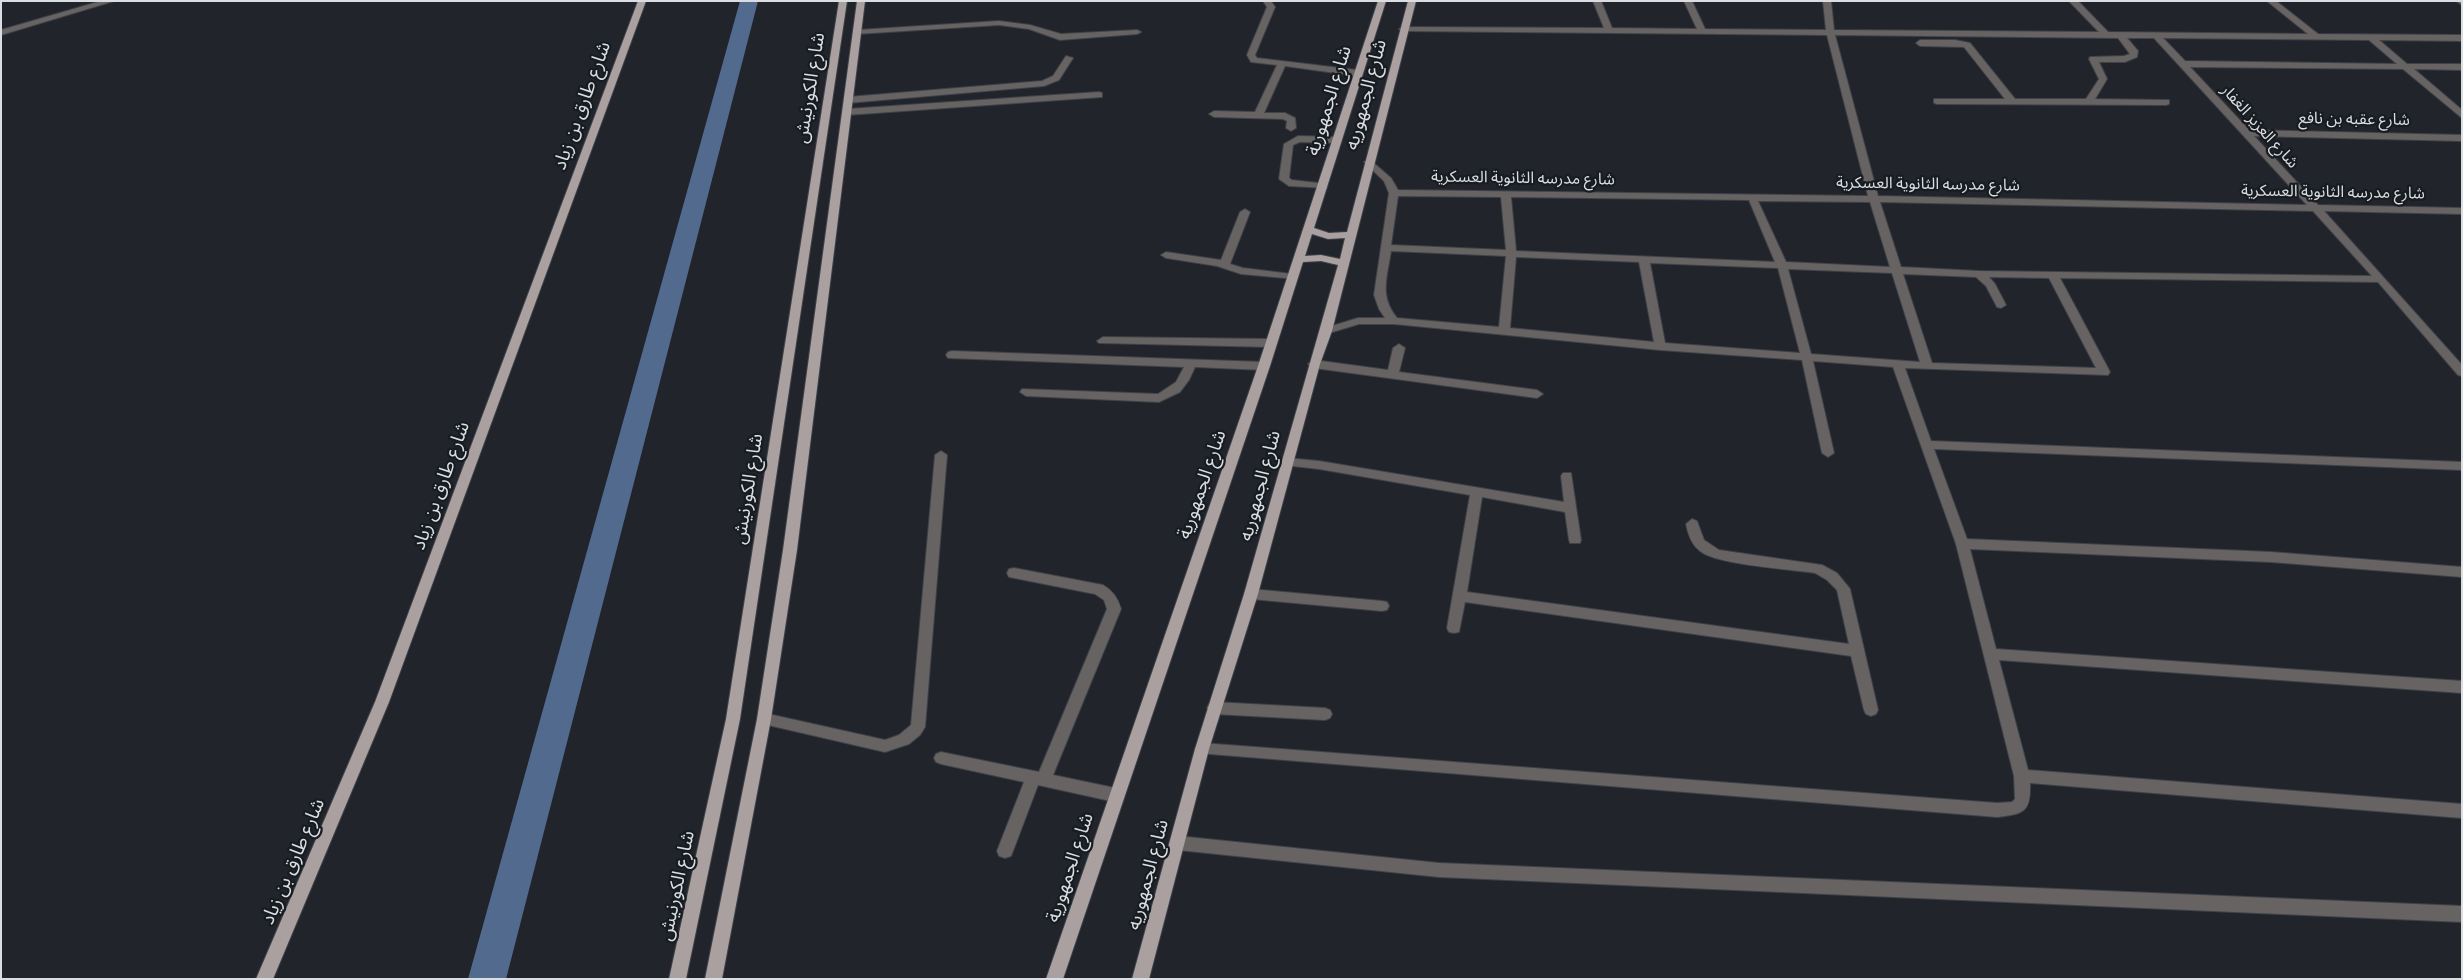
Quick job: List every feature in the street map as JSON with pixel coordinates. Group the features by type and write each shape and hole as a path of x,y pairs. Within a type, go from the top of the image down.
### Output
{"main road":[{"name":"شارع طارق بن زياد","path":"264,979 382,702 642,1"},
{"name":"شارع الكورنيش","path":"677,979 734,719 843,1"},
{"name":"شارع الكورنيش","path":"714,979 764,719 790,550 858,32 860,1"},
{"name":"شارع الجمهورية","path":"1054,979 1115,795 1272,343 1292,277 1324,186 1357,73 1382,1"},
{"name":"شارع الجمهوريه","path":"1140,979 1202,749 1251,594 1314,364 1326,331 1403,29 1412,1"},
{"path":"1308,230 1328,236 1350,235"},
{"path":"1298,259 1321,258 1343,263"}],"street":[{"path":"1,33 110,1"},
{"path":"1268,1 1271,6 1251,58 1258,62 1357,73"},
{"path":"1597,1 1609,31"},
{"path":"1688,1 1702,32"},
{"path":"1827,1 1830,32 1874,199 1927,366"},
{"path":"2073,1 2105,34"},
{"path":"2271,1 2315,36"},
{"path":"858,32 998,23 1030,27 1060,37 1137,32"},
{"path":"1403,29 2462,38"},
{"path":"1930,33 1938,43"},
{"path":"2089,102 2103,79 2093,59 2125,59 2134,55 2134,51 2120,35"},
{"name":"شارع العزيز الغفار","path":"2156,35 2380,279 2462,372"},
{"path":"2372,37 2462,115"},
{"path":"1920,43 1959,43 1969,47 2012,101"},
{"path":"848,106 1044,83 1056,78 1069,58"},
{"path":"2182,64 2462,67"},
{"path":"1258,115 1281,65"},
{"path":"848,106 1099,95"},
{"path":"1937,101 2166,102"},
{"path":"1214,114 1288,117 1292,120 1292,128"},
{"name":"شارع عقبه بن نافع","path":"2245,133 2462,138"},
{"path":"1324,186 1289,183 1284,180 1288,144 1298,139 1338,140"},
{"path":"1369,162 1388,180 1394,193 1379,295 1384,309 1394,321"},
{"name":"شارع مدرسه الثانوية العسكرية","path":"1394,193 1874,199 2462,211"},
{"path":"1504,329 1511,253 1506,194"},
{"path":"1752,198 1782,265 1807,358 1828,453"},
{"path":"1225,264 1245,212"},
{"path":"1386,248 1979,274 2380,279"},
{"path":"1166,255 1225,264 1235,269 1292,277"},
{"path":"1644,259 1660,346"},
{"path":"1979,274 1990,284 2001,305"},
{"path":"1326,331 1358,321 1394,321 1504,329 1660,346 1807,358 1927,366 2104,372 2053,275"},
{"path":"1103,340 1272,343"},
{"path":"1394,375 1399,348"},
{"path":"952,354 1264,366"},
{"path":"1026,392 1159,398 1178,389 1186,377 1191,362"},
{"path":"1314,364 1537,394"},
{"path":"1202,749 2007,811 2016,808 2023,801 2022,776 1992,654 1962,544 1898,364"},
{"path":"1927,445 2462,466"},
{"path":"764,719 885,746 899,744 911,737 918,727 941,455"},
{"path":"1287,462 1319,465 1571,508"},
{"path":"1567,476 1575,540"},
{"path":"1454,628 1477,492"},
{"path":"1692,524 1695,538 1708,551 1717,555 1806,566 1828,573 1843,589 1871,710"},
{"path":"1962,544 2271,557 2461,572"},
{"path":"1005,852 1114,610 1113,601 1107,594 1098,589 1014,574"},
{"path":"1251,594 1382,606"},
{"path":"1459,596 1857,651"},
{"path":"1992,654 2462,687"},
{"path":"1214,708 1325,714"},
{"path":"941,758 1115,795"},
{"path":"2022,776 2462,811"},
{"path":"1178,843 1439,870 1914,892 2462,914"}],"waterway":[{"path":"487,979 749,1"}]}
